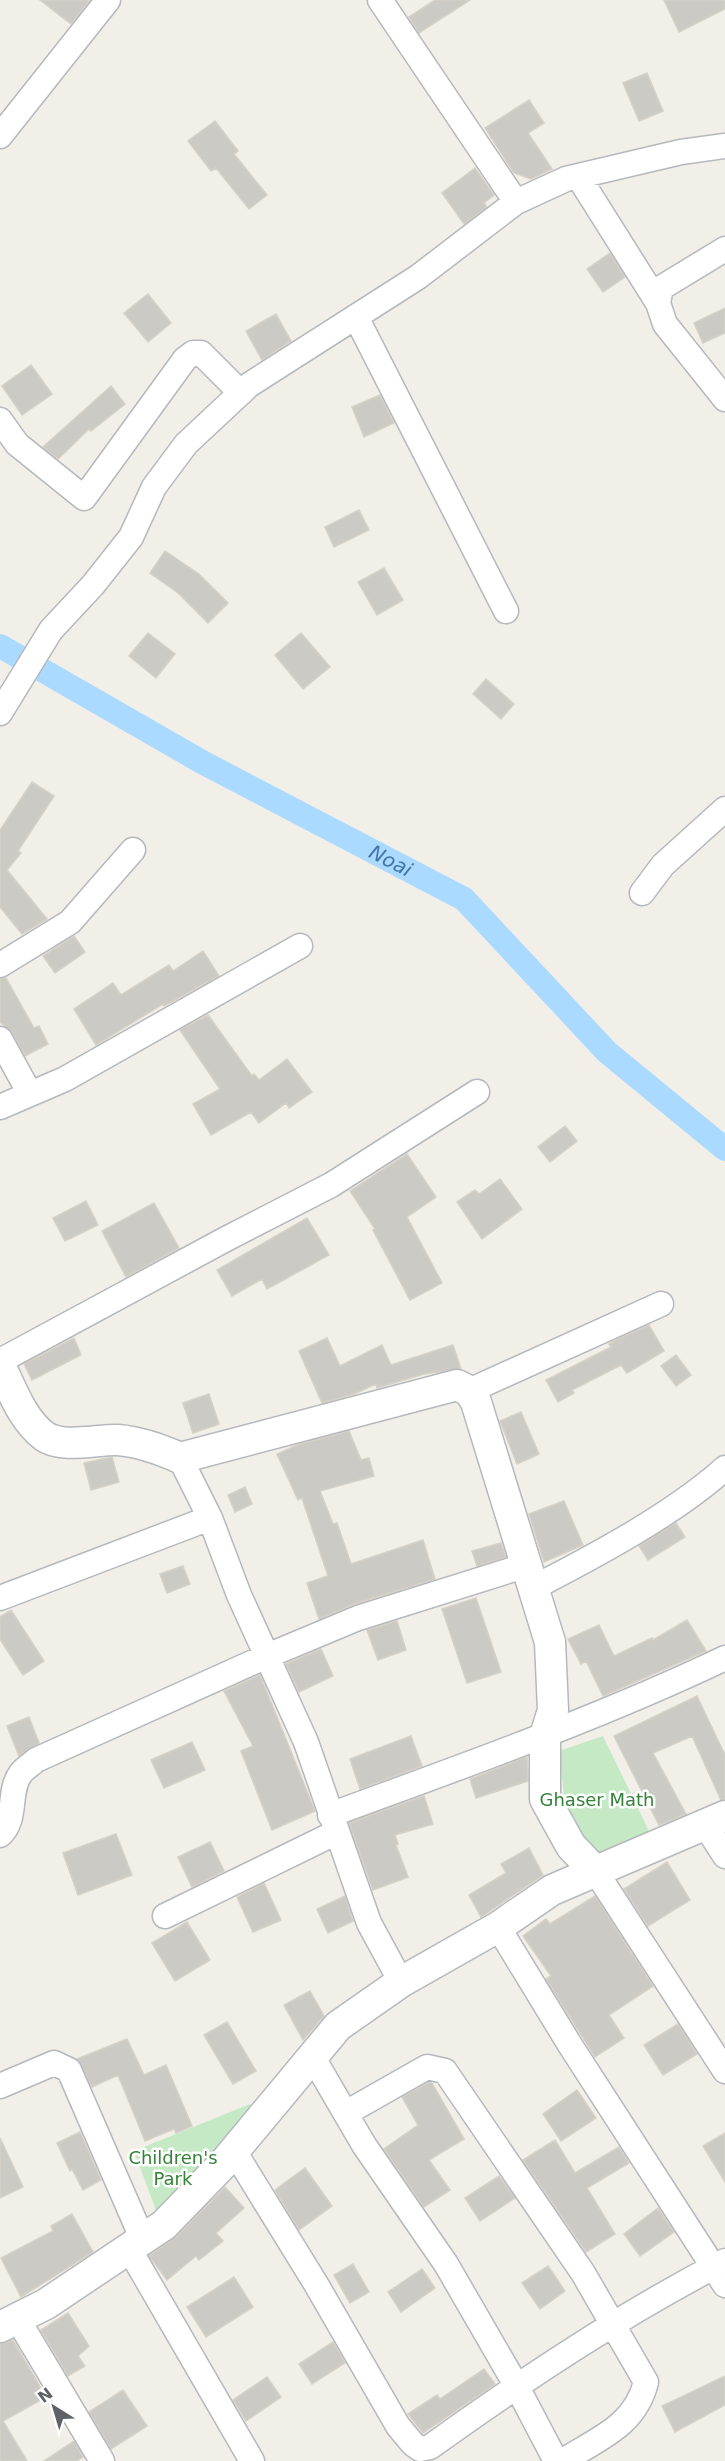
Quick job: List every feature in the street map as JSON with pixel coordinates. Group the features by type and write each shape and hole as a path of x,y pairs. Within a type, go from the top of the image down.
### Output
{"street":[{"path":"0,136 108,0"},
{"path":"380,0 516,202"},
{"path":"0,713 51,630 93,585 131,537 154,487 186,444 249,385 418,277 516,202 566,178 681,152 725,146"},
{"path":"578,176 658,303 665,324 725,399"},
{"path":"658,303 661,288 725,249"},
{"path":"356,317 506,611"},
{"path":"0,420 17,444 84,498 186,359 193,353 201,353 241,393"},
{"path":"642,893 663,865 725,809"},
{"path":"0,965 70,922 133,850"},
{"path":"0,1107 65,1079 300,946"},
{"path":"0,1039 30,1094"},
{"path":"477,1092 331,1185 225,1239 0,1363 26,1417 46,1438 79,1443 116,1440 151,1445 180,1458 457,1385 469,1391 476,1402 550,1642 553,1710 545,1736 545,1799 571,1846 596,1872 725,2071"},
{"path":"469,1391 661,1304"},
{"path":"180,1458 210,1518 239,1595 306,1742 369,1923 401,1982"},
{"path":"0,1835 12,1812 14,1788 21,1773 36,1761 267,1656 358,1618 530,1577 589,1559 706,1485 725,1468"},
{"path":"0,1598 210,1518"},
{"path":"165,1916 334,1824 662,1688 725,1658"},
{"path":"102,2461 9,2322 46,2304 164,2225 234,2151 338,2026 401,1982 498,1927 552,1890 715,1821 725,1856"},
{"path":"234,2151 316,2284 398,2426 412,2444 420,2449 430,2447 516,2385 613,2323 721,2271 570,2045 498,1927"},
{"path":"312,2056 393,2189 446,2264 516,2385 556,2461"},
{"path":"0,2086 54,2063 69,2070 135,2243 252,2461"},
{"path":"345,2113 427,2067 445,2071 583,2273 646,2382 638,2408 621,2424 563,2461"}],"green space":[{"name":"Ghaser Math","path":"603,1736 649,1831 595,1854 566,1813 559,1751"},
{"name":"Children's Park","path":"250,2104 255,2116 160,2221 134,2151"}],"building":[{"path":"40,0 90,0 71,24"},
{"path":"435,0 470,0 419,33 409,17"},
{"path":"664,0 725,0 725,9 679,32"},
{"path":"647,73 663,111 639,121 623,83"},
{"path":"529,100 544,123 528,133 552,169 531,179 514,173 485,128"},
{"path":"215,121 238,151 234,154 267,195 249,209 216,168 211,171 188,141"},
{"path":"475,168 494,195 484,203 487,207 464,224 442,193"},
{"path":"610,253 625,277 603,292 587,269"},
{"path":"148,294 171,323 148,342 124,313"},
{"path":"725,308 725,333 703,343 694,323"},
{"path":"276,314 291,341 262,360 246,331"},
{"path":"31,365 52,394 22,415 2,386"},
{"path":"111,386 125,404 91,431 89,429 58,459 43,447"},
{"path":"380,395 394,423 364,437 352,407"},
{"path":"359,510 369,530 334,547 325,527"},
{"path":"165,551 199,574 228,603 208,623 178,593 150,573"},
{"path":"384,568 403,600 377,615 358,582"},
{"path":"148,633 175,654 156,678 129,656"},
{"path":"301,633 330,667 303,689 275,655"},
{"path":"486,679 514,704 501,719 473,694"},
{"path":"32,782 54,796 18,851 21,853 7,870 47,919 22,934 0,907 0,830"},
{"path":"74,936 85,952 55,973 43,956"},
{"path":"203,951 219,976 164,1006 163,1004 96,1045 74,1009 113,983 121,995 169,965 173,971"},
{"path":"6,978 34,1028 39,1026 48,1044 25,1056 12,1032 0,1022 0,979"},
{"path":"208,1015 252,1076 254,1074 259,1080 287,1059 312,1092 289,1108 286,1103 259,1123 251,1112 211,1135 193,1104 220,1089 180,1030"},
{"path":"565,1126 577,1141 550,1162 538,1147"},
{"path":"407,1154 436,1197 407,1217 442,1283 410,1300 373,1230 375,1229 350,1191"},
{"path":"500,1179 522,1209 482,1239 457,1202 475,1190 479,1194"},
{"path":"86,1201 98,1225 65,1241 53,1218"},
{"path":"154,1203 179,1248 126,1277 102,1231"},
{"path":"307,1218 329,1255 267,1289 262,1279 232,1296 217,1270"},
{"path":"649,1325 664,1351 627,1373 621,1365 572,1390 574,1393 558,1402 546,1380 611,1347 609,1344 618,1339"},
{"path":"74,1338 81,1355 32,1380 24,1364"},
{"path":"327,1338 340,1366 382,1345 391,1365 453,1345 461,1369 424,1374 377,1388 376,1384 354,1394 322,1403 299,1351"},
{"path":"676,1355 691,1375 676,1386 661,1366"},
{"path":"209,1394 219,1424 193,1433 183,1403"},
{"path":"521,1412 539,1454 517,1464 500,1421"},
{"path":"349,1431 361,1460 369,1458 374,1476 320,1491 333,1524 337,1523 351,1564 423,1540 435,1579 354,1604 319,1619 307,1583 328,1576 302,1498 298,1500 277,1454 297,1445"},
{"path":"112,1457 119,1482 91,1490 84,1463"},
{"path":"245,1487 252,1504 235,1512 228,1495"},
{"path":"564,1501 583,1545 544,1562 529,1514"},
{"path":"676,1523 685,1537 648,1560 639,1546"},
{"path":"501,1543 506,1557 477,1566 472,1551"},
{"path":"183,1566 190,1584 167,1593 160,1574"},
{"path":"476,1598 501,1672 467,1683 442,1609"},
{"path":"11,1610 44,1661 23,1675 0,1639 0,1617"},
{"path":"687,1620 706,1651 603,1696 586,1661 581,1664 568,1639 599,1625 614,1656 652,1638 653,1640"},
{"path":"397,1621 406,1650 378,1660 367,1630"},
{"path":"321,1649 333,1676 299,1692 286,1664"},
{"path":"260,1675 315,1811 272,1830 241,1751 253,1746 224,1691"},
{"path":"697,1696 725,1755 725,1799 721,1800 692,1736 653,1753 686,1814 659,1825 614,1736"},
{"path":"29,1717 39,1743 19,1756 7,1726"},
{"path":"411,1736 422,1766 360,1789 350,1759"},
{"path":"192,1742 205,1770 164,1788 151,1760"},
{"path":"527,1757 528,1781 476,1798 470,1779"},
{"path":"424,1796 433,1824 395,1835 398,1844 396,1845 408,1877 373,1890 349,1823"},
{"path":"116,1834 132,1875 78,1895 63,1853"},
{"path":"210,1842 224,1871 192,1887 178,1857"},
{"path":"529,1848 543,1875 481,1917 469,1895 506,1873 501,1864"},
{"path":"667,1862 690,1900 648,1926 624,1889"},
{"path":"264,1883 281,1920 253,1932 237,1897"},
{"path":"345,1896 353,1921 328,1933 317,1909"},
{"path":"595,1896 653,1986 609,2015 624,2038 595,2057 546,1979 551,1976 523,1936 546,1919 550,1924"},
{"path":"187,1922 210,1960 175,1981 152,1943"},
{"path":"310,1991 324,2016 303,2040 284,2005"},
{"path":"227,2022 256,2071 233,2084 204,2035"},
{"path":"678,2024 697,2054 663,2075 644,2045"},
{"path":"127,2039 144,2075 166,2065 192,2126 176,2133 174,2129 145,2141 118,2075 92,2087 77,2059"},
{"path":"429,2082 432,2083 464,2139 429,2160 450,2190 424,2207 384,2149 418,2125 402,2097"},
{"path":"577,2090 596,2118 561,2141 543,2114"},
{"path":"80,2132 101,2180 83,2190 72,2169 70,2171 57,2143"},
{"path":"725,2133 725,2182 703,2146"},
{"path":"0,2138 23,2187 0,2198"},
{"path":"555,2140 575,2173 619,2147 629,2163 587,2188 615,2234 586,2252 523,2160"},
{"path":"305,2168 332,2206 299,2230 275,2190"},
{"path":"499,2176 515,2198 480,2221 465,2198"},
{"path":"225,2187 244,2208 216,2233 223,2241 199,2260 196,2256 167,2280 149,2256 176,2237"},
{"path":"658,2208 674,2232 640,2256 624,2234"},
{"path":"72,2214 93,2252 21,2297 1,2258 53,2231 51,2226"},
{"path":"353,2264 369,2292 350,2303 334,2275"},
{"path":"548,2266 565,2291 540,2309 522,2283"},
{"path":"422,2269 435,2288 401,2312 388,2292"},
{"path":"234,2277 253,2307 206,2337 187,2307"},
{"path":"68,2313 89,2346 78,2356 85,2366 68,2376 41,2330"},
{"path":"13,2340 46,2397 3,2421 27,2461 0,2461 0,2344"},
{"path":"333,2342 345,2363 312,2384 299,2364"},
{"path":"484,2369 495,2384 423,2433 408,2414 437,2395 440,2399"},
{"path":"725,2376 725,2405 675,2432 662,2406"},
{"path":"267,2377 281,2397 246,2421 233,2400"},
{"path":"123,2390 147,2426 111,2449 89,2412"},
{"path":"74,2441 83,2457 77,2461 44,2461"}],"waterway":[{"name":"Noai","path":"0,646 202,762 464,899 607,1052 725,1149"}]}
